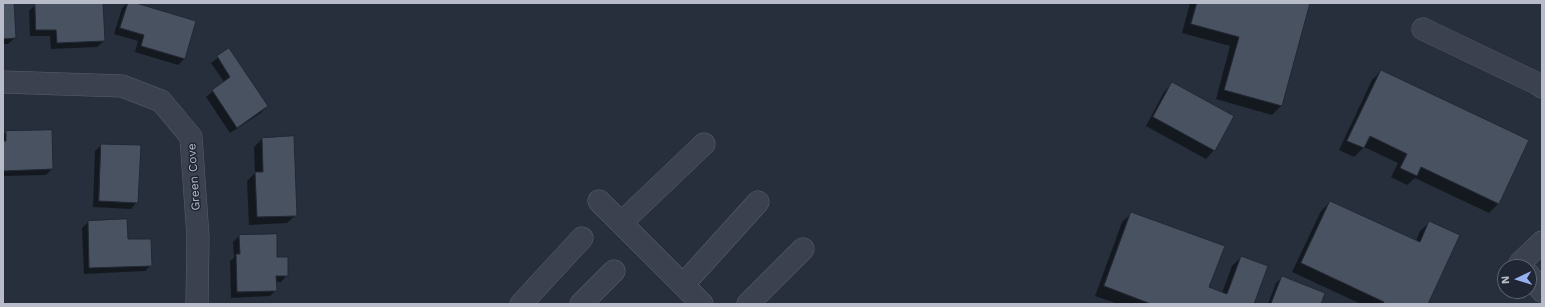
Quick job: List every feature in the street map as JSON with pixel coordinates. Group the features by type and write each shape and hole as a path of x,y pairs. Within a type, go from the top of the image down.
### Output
{"street":[{"path":"1423,29 1542,87"},
{"name":"Green Cove","path":"3,82 122,86 161,101 191,137 198,237 197,304"},
{"path":"621,223 704,144"},
{"path":"599,201 702,304"},
{"path":"683,285 758,202"},
{"path":"520,304 582,238"},
{"path":"1524,259 1542,242"},
{"path":"748,304 803,249"},
{"path":"580,304 614,271"}],"building":[{"path":"3,3 14,3 16,38 3,39"},
{"path":"35,3 103,3 105,41 57,43 56,30 36,30"},
{"path":"128,3 136,3 196,21 185,59 141,46 144,35 120,28"},
{"path":"1197,3 1310,3 1282,106 1224,90 1239,37 1191,24"},
{"path":"229,48 268,106 237,128 212,90 230,77 217,56"},
{"path":"1381,70 1529,140 1499,204 1421,167 1417,176 1400,168 1407,154 1370,136 1364,148 1347,141"},
{"path":"1172,82 1234,116 1215,151 1153,117"},
{"path":"52,130 53,169 3,171 3,141 6,141 6,131"},
{"path":"294,136 297,216 257,217 255,172 263,172 262,138"},
{"path":"101,144 141,145 138,203 99,201"},
{"path":"1330,201 1420,242 1429,221 1460,235 1428,304 1383,304 1384,302 1301,263"},
{"path":"1131,212 1225,246 1209,287 1227,294 1241,256 1268,266 1254,304 1151,304 1104,286"},
{"path":"127,219 128,239 151,239 152,266 89,268 88,221"},
{"path":"277,234 277,257 288,257 288,276 276,276 277,291 237,292 236,254 240,254 239,235"},
{"path":"1282,276 1325,293 1321,304 1271,304"}]}
